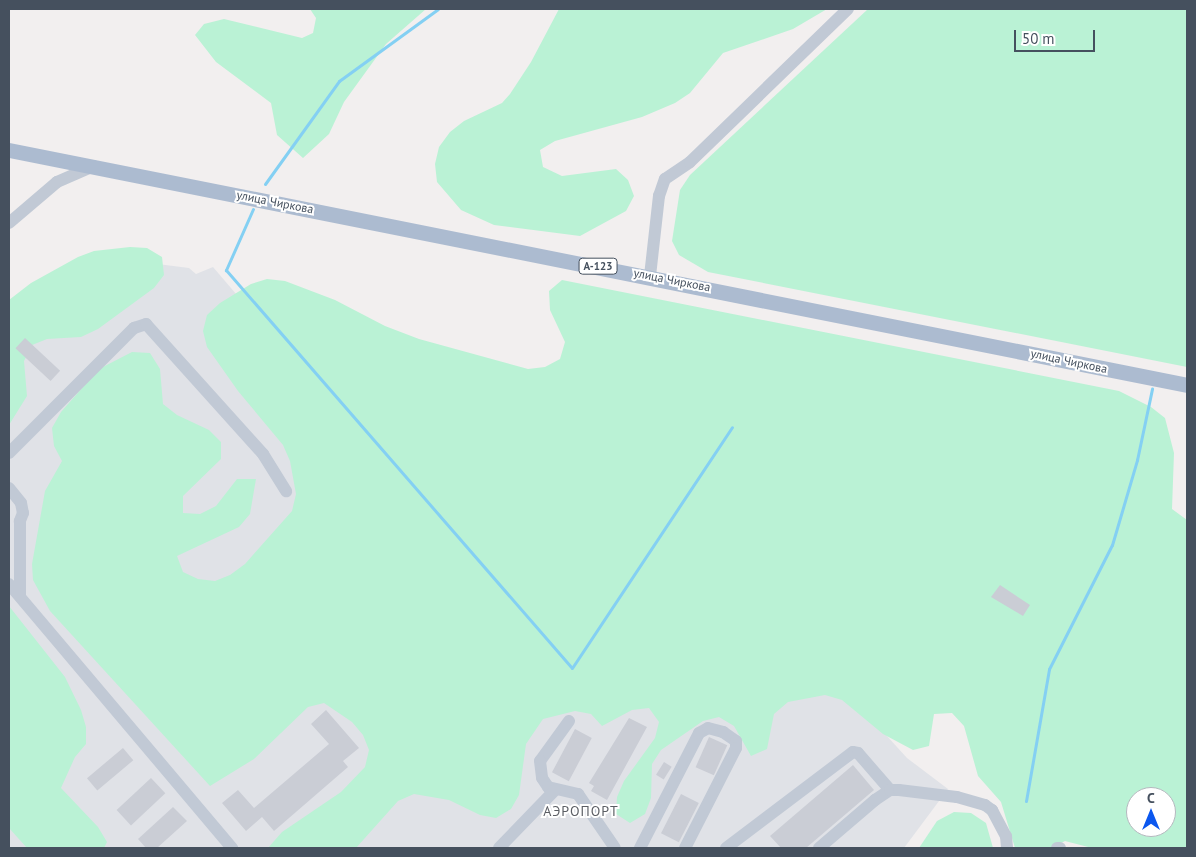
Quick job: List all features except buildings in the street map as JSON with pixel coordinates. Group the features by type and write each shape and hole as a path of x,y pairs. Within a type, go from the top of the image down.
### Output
{"main road":[{"name":"улица Чиркова","path":"9,150 650,276 1187,385"}],"street":[{"path":"650,276 659,196 664,179 690,162 848,9"},
{"path":"9,223 58,182 94,166"},
{"path":"9,453 134,328 146,324 263,454 286,491"},
{"path":"9,488 21,503 23,513 14,523 20,596"},
{"path":"9,584 232,848"},
{"path":"569,721 540,761 542,778 555,790 578,794 615,848"},
{"path":"640,848 699,733 708,728 723,732 736,741 736,748 685,848"},
{"path":"726,848 853,752 858,753 890,790 957,797 985,805 992,810 1006,836 1006,848"},
{"path":"505,846 555,790"},
{"path":"819,848 890,790"}],"shaded area":[{"path":"142,262 189,268 196,274 213,267 576,692 744,579 907,758 948,789 904,848 9,848 9,322"}],"green space":[{"path":"310,9 426,9 386,44 344,102 329,134 303,158 277,135 271,103 216,62 195,35 204,24 224,19 302,38 313,33 316,18"},
{"path":"559,9 827,9 793,29 723,53 690,93 675,103 642,117 555,141 540,150 543,167 562,176 616,169 628,180 634,196 626,211 580,236 494,225 461,210 437,182 435,164 439,147 450,132 464,121 502,103 510,94 531,62"},
{"path":"868,9 1187,9 1187,367 708,272 679,255 672,241 680,190 690,175"},
{"path":"130,247 147,248 162,257 164,275 154,288 98,329 81,337 47,339 32,345 24,361 27,396 9,425 9,300 31,283 78,257 94,251"},
{"path":"267,279 285,281 335,300 385,326 419,339 528,369 545,367 560,359 565,342 550,310 549,291 562,280 1119,391 1151,407 1165,418 1174,453 1172,509 1187,520 1187,848 1092,848 1065,841 1051,848 1015,848 1001,802 978,776 964,726 952,713 934,714 929,746 913,750 883,734 842,700 825,695 788,702 774,714 767,749 751,756 734,726 719,717 703,721 661,750 652,764 651,798 645,814 630,823 616,814 617,797 624,781 655,738 659,722 649,708 632,710 602,726 591,714 575,711 543,719 526,744 519,795 511,809 496,818 480,815 449,800 414,794 398,801 356,848 268,848 282,832 341,792 365,767 369,750 363,735 352,722 324,703 308,707 254,759 210,786 50,611 33,580 32,564 45,491 62,461 54,446 52,428 61,412 99,369 132,352 150,353 160,369 163,404 177,415 209,430 221,442 221,459 183,496 183,513 200,514 216,506 237,479 256,479 250,514 239,527 177,556 183,572 198,579 215,581 230,575 245,564 292,511 296,494 290,461 283,445 238,391 207,347 203,331 207,315 220,303 251,284"},
{"path":"9,606 65,677 81,710 86,727 86,744 75,757 61,788 98,827 107,842 104,848 27,848 9,828"},
{"path":"954,812 971,813 986,823 993,848 919,848 937,821"}],"waterway":[{"path":"265,184 339,81 438,9"},
{"path":"253,209 226,270 572,668 732,427"},
{"path":"1026,801 1049,669 1112,545 1137,460 1152,389"}],"district":[{"name":"АЭРОПОРТ","path":"581,811"}]}
